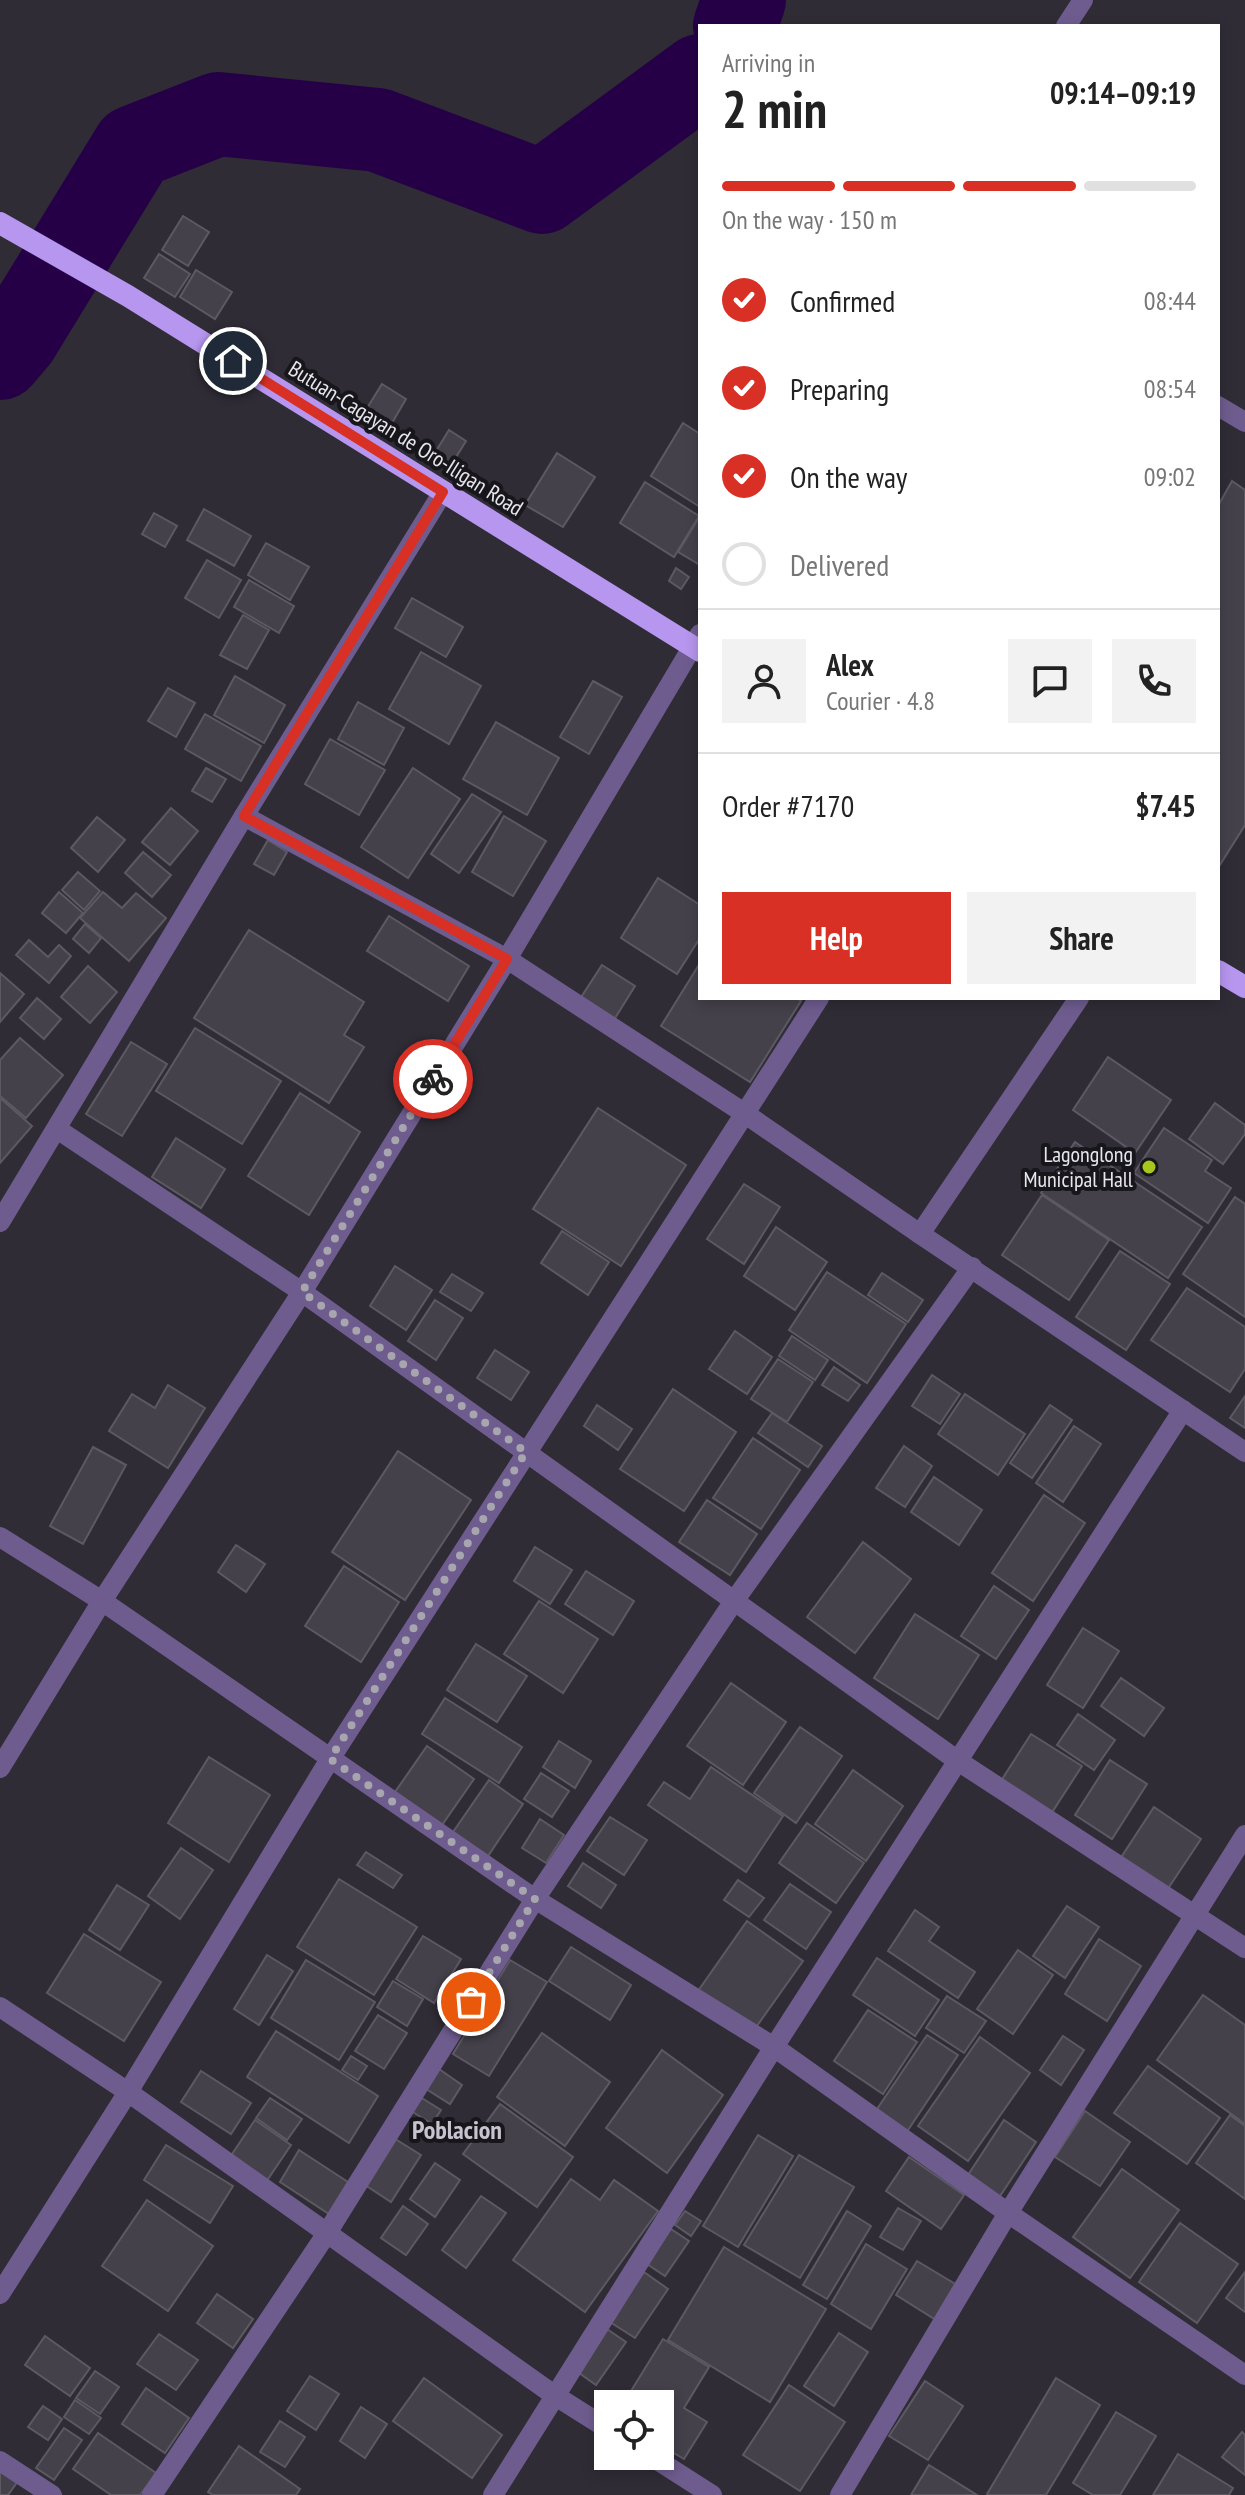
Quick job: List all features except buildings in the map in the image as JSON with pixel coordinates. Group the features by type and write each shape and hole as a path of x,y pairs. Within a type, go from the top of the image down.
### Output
{"highway":[{"name":"Butuan-Cagayan de Oro-Iligan Road","path":"0,223 128,296 443,492 698,644"},
{"path":"1220,972 1245,987"}],"street":[{"path":"1067,24 1083,0"},
{"path":"1220,407 1245,422"},
{"path":"0,1222 443,492"},
{"path":"0,1768 102,1601 302,1292 698,644"},
{"path":"244,816 507,959 744,1113 1245,1452"},
{"path":"0,2294 128,2092 330,1759 818,1000"},
{"path":"920,1234 1078,1000"},
{"path":"57,1129 302,1292 958,1761 1245,1948"},
{"path":"152,2495 327,2233 535,1899 734,1601 972,1267"},
{"path":"493,2495 774,2047 1183,1410"},
{"path":"0,1537 102,1601 535,1899 774,2047 1008,2213 1245,2375"},
{"path":"840,2495 1008,2213 1245,1835"},
{"path":"0,2007 128,2092 554,2395 594,2420"},
{"path":"0,2461 52,2495"},
{"path":"673,2470 712,2495"}],"waterway":[{"path":"736,24 744,0"},
{"path":"0,358 17,338 134,147 218,114 378,130 542,192 698,77"}],"way so far":[{"path":"433,1079 302,1292 526,1452 330,1759 535,1899 471,2002"}],"place":[{"name":"Lagonglong Municipal Hall","path":"1149,1167"}],"district":[{"name":"Poblacion","path":"457,2129"}],"route":[{"path":"233,361 443,492 244,816 507,959 433,1079"}]}
